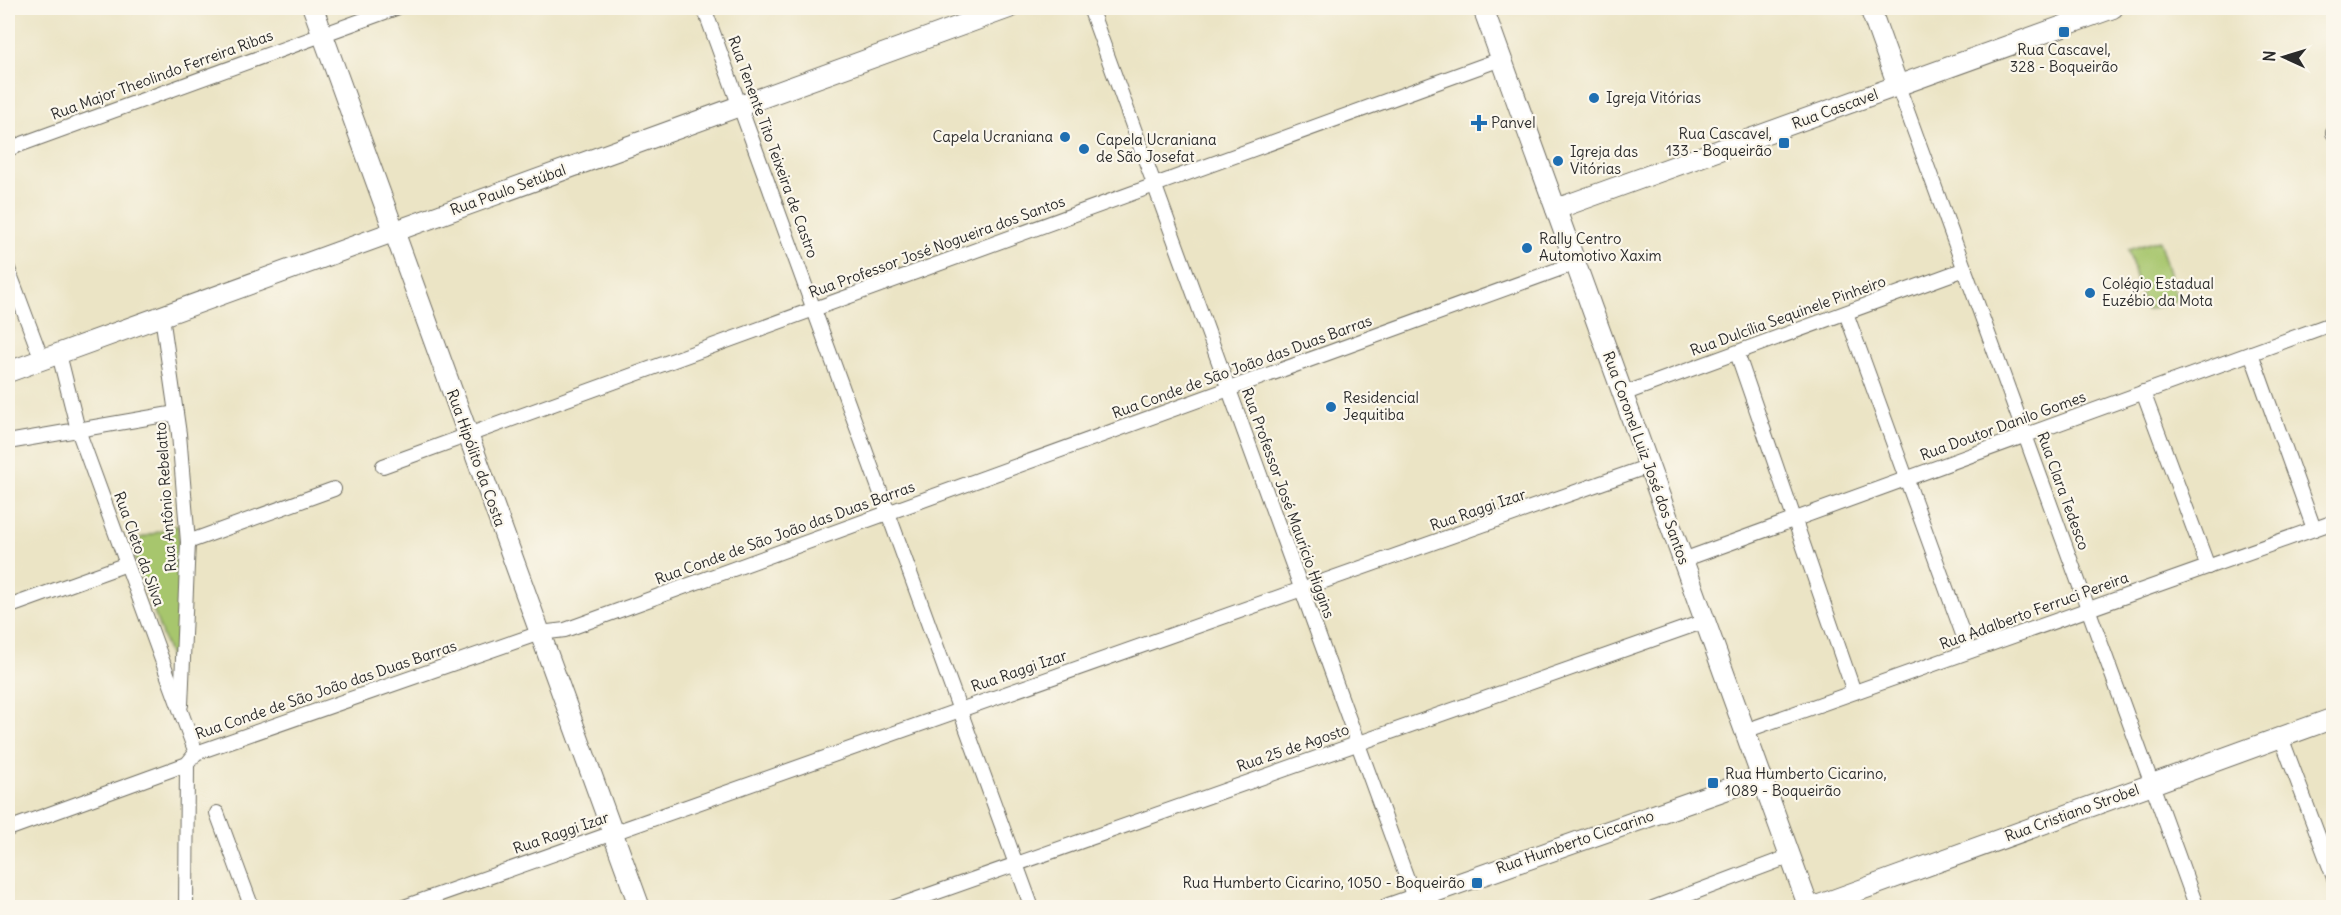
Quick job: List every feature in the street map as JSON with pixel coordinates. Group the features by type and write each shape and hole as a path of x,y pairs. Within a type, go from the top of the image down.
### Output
{"main road":[{"name":"Rua Hipólito da Costa","path":"313,8 640,908"},
{"name":"Rua Paulo Setúbal","path":"8,372 1009,8"},
{"name":"Rua Coronel Luiz José dos Santos","path":"1483,8 1810,908"},
{"path":"1870,8 1898,86"},
{"name":"Rua Cascavel","path":"1556,209 2114,8"},
{"name":"Rua Cristiano Strobel","path":"1810,908 2334,718"},
{"name":"Rua Humberto Ciccarino","path":"1389,908 1416,903 1762,777"}],"street":[{"name":"Rua Major Theolindo Ferreira Ribas","path":"8,149 396,8"},
{"name":"Rua Tenente Tito Teixeira de Castro","path":"704,8 1032,908"},
{"name":"Rua Professor José Maurício Higgins","path":"1090,8 1416,903"},
{"name":"Rua Professor José Nogueira dos Santos","path":"383,466 1501,59"},
{"name":"Rua Clara Tedesco","path":"1898,86 2197,908"},
{"name":"Rua Conde de São João das Duas Barras","path":"8,829 192,759 540,633 565,630 1576,263"},
{"name":"Rua Cleto da Silva","path":"8,269 50,357 78,430 181,712 192,759"},
{"name":"Rua Dulcília Sequinele Pinheiro","path":"1623,394 1965,269"},
{"path":"1846,313 1969,651"},
{"name":"Rua Antônio Rebelatto","path":"162,316 176,413 188,542 181,712"},
{"name":"Rua Doutor Danilo Gomes","path":"1683,560 2334,323"},
{"path":"1737,352 1854,692"},
{"path":"2251,353 2314,529"},
{"path":"2143,392 2208,567"},
{"path":"8,442 176,413"},
{"name":"Rua Raggi Izar","path":"401,908 1649,466"},
{"path":"188,542 334,489"},
{"name":"Rua Adalberto Ferruci Pereira","path":"1745,731 2334,522"},
{"path":"8,607 127,564"},
{"name":"Rua 25 de Agosto","path":"892,908 1705,621"},
{"path":"2281,737 2334,878"},
{"path":"186,908 192,759"},
{"path":"217,813 252,908"},
{"path":"1653,908 1791,856"}],"green space":[{"path":"2159,240 2177,300 2146,310 2128,250"},
{"path":"178,525 180,571 176,674 129,542"}],"place":[{"name":"Rua Cascavel, 328 - Boqueirão","path":"2064,32"},
{"name":"Igreja Vitórias","path":"1594,98"},
{"name":"Panvel","path":"1479,123"},
{"name":"Capela Ucraniana","path":"1065,137"},
{"name":"Rua Cascavel, 133 - Boqueirão","path":"1784,143"},
{"name":"Capela Ucraniana de São Josefat","path":"1084,149"},
{"name":"Igreja das Vitórias","path":"1558,161"},
{"name":"Rally Centro Automotivo Xaxim","path":"1527,248"},
{"name":"Colégio Estadual Euzébio da Mota","path":"2090,293"},
{"name":"Residencial Jequitiba","path":"1331,407"},
{"name":"Rua Humberto Cicarino, 1089 - Boqueirão","path":"1713,783"},
{"name":"Rua Humberto Cicarino, 1050 - Boqueirão","path":"1477,883"}]}
